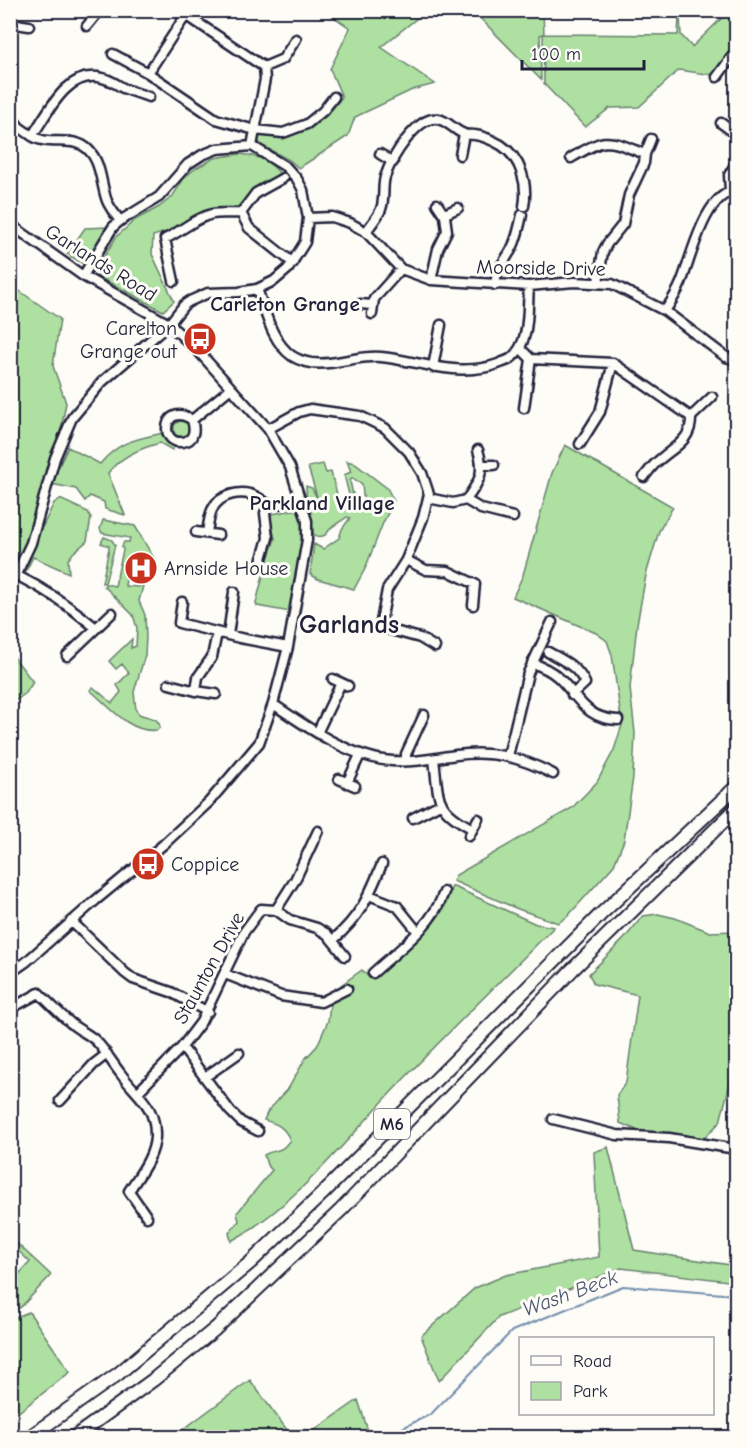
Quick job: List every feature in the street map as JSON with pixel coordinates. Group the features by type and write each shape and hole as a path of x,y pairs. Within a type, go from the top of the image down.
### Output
{"highway":[{"name":"M6","path":"28,1437 118,1374 251,1262 322,1194 600,915 736,787"},
{"name":"M6","path":"73,1437 153,1380 215,1329 341,1210 572,970 736,809"}],"street":[{"path":"87,26 100,10"},
{"path":"147,73 187,13 264,67 266,80 252,146"},
{"path":"10,23 29,26"},
{"path":"264,67 283,59 296,39"},
{"path":"717,77 736,51"},
{"path":"113,54 147,73 216,119 255,129 283,133 307,124 334,97"},
{"path":"32,136 70,84 82,77 103,78 149,97"},
{"path":"10,115 19,127 32,136 46,142 69,141 81,144 88,149 98,166 107,201 120,221"},
{"path":"366,232 382,207 385,178 417,127 427,120 444,121 464,134 474,134 500,145 514,158 522,173 523,211 519,231 508,255 498,267 495,285"},
{"path":"721,123 736,135"},
{"path":"460,155 464,134"},
{"path":"598,282 603,252 623,224 629,195 644,163 651,139"},
{"path":"571,158 597,142 610,141 645,154"},
{"path":"83,276 112,228 151,203 168,188 188,164 217,149 252,146 280,162 297,178 306,197 309,218 305,242 293,263 274,281 257,289 214,292 194,298 184,305 169,324 102,382 72,418 55,458 31,543 16,575 68,605 96,628"},
{"path":"380,153 393,162"},
{"path":"665,311 680,286 706,217 720,198 733,191 729,175 736,163"},
{"path":"241,213 256,193 283,178"},
{"path":"431,280 438,249 447,231 445,216 437,204"},
{"path":"445,216 458,208"},
{"path":"241,213 249,228 293,263"},
{"path":"174,281 165,239 212,214 241,213"},
{"name":"Moorside Drive","path":"309,218 332,217 350,223 366,232 400,269 431,280 529,286 598,282 620,287 665,311 726,357 736,360"},
{"name":"Garlands Road","path":"10,224 83,276 169,324 199,352 268,429 290,467 307,521 307,540 288,647 273,704 259,743 209,802 164,844 71,921 26,962 10,973"},
{"path":"360,304 372,310 377,296 400,269"},
{"path":"257,289 276,340 291,355 308,364 327,364 360,357 380,357 433,367 482,370 510,359 524,344 529,286"},
{"path":"433,367 441,326"},
{"path":"520,348 531,359 613,363 691,417"},
{"path":"524,408 531,359"},
{"path":"580,444 600,412 613,363"},
{"path":"192,420 231,388"},
{"path":"644,477 655,464 683,441 691,429 691,417 712,397"},
{"path":"268,429 299,412 310,409 360,416 385,428 409,452 422,473 429,494 423,518 406,560 387,590 381,612 380,627 420,638 435,647"},
{"path":"466,500 477,484 483,465 478,450"},
{"path":"483,465 494,465"},
{"path":"207,533 212,510 227,496 248,494 258,497 269,505 302,501"},
{"path":"428,498 453,503 466,500 481,508 513,517"},
{"path":"261,562 268,538 265,513 269,505"},
{"path":"196,532 218,535"},
{"path":"406,560 426,570 448,571 475,584 473,605"},
{"path":"228,635 234,592"},
{"path":"182,602 179,623 288,647"},
{"path":"67,656 112,613"},
{"path":"508,756 528,673 552,622"},
{"path":"196,691 198,677 213,657 217,633"},
{"path":"548,652 571,664 580,672 585,683 572,695"},
{"path":"532,663 558,677 572,695 599,718 618,720"},
{"path":"558,677 571,664"},
{"path":"318,731 341,683"},
{"path":"169,684 216,694"},
{"path":"273,704 360,754 391,761 476,754 508,756 532,763 553,774"},
{"path":"406,761 406,754 423,715"},
{"path":"347,783 360,754"},
{"path":"434,759 440,804 471,833 478,819"},
{"path":"413,818 440,804"},
{"name":"Staunton Drive","path":"138,1092 182,1047 208,1012 244,932 261,909 276,910 295,880 318,831"},
{"path":"333,940 351,925 369,895 382,864"},
{"path":"373,973 429,922 444,892"},
{"path":"369,895 397,906 418,932"},
{"path":"276,910 290,920 317,928 333,940 345,956"},
{"path":"71,921 133,979 171,992 208,1012"},
{"path":"225,974 281,996 321,1002 347,989"},
{"path":"10,1009 39,993 74,1026 95,1039 120,1074 149,1107 154,1121 155,1140 145,1165 129,1191 147,1217"},
{"path":"182,1047 230,1111 241,1122 258,1131"},
{"path":"205,1077 239,1053"},
{"path":"60,1101 94,1064 107,1054"},
{"path":"553,1119 618,1135 669,1138 736,1149"}],"green space":[{"path":"531,10 543,13 544,34 678,35 680,16 681,35 692,47 729,11 736,11 736,45 713,75 679,70 639,107 610,108 585,127 544,84 543,34 540,35 541,80 473,11"},
{"path":"325,11 426,11 381,47 435,84 412,90 355,117 348,136 299,168 258,141 260,133 286,134 307,129 325,117 342,97 330,69 350,28"},
{"path":"240,154 264,160 282,176 255,190 234,210 153,236 152,254 174,301 163,311 97,276 97,269 116,237 135,220 172,197 185,177 214,158"},
{"path":"107,227 85,265 67,254 85,228"},
{"path":"11,285 60,319 53,366 66,403 51,483 68,447 100,464 114,450 144,437 163,433 173,447 172,450 160,443 131,454 108,473 125,515 105,509 104,502 90,496 85,501 76,489 51,484 42,528 54,503 60,499 88,512 91,518 87,541 68,560 69,573 33,557 24,575 11,591"},
{"path":"183,419 190,421 191,440 176,438 174,434 174,425"},
{"path":"565,445 673,507 659,531 646,575 637,624 630,688 635,733 633,777 624,840 614,865 567,917 558,923 518,909 453,881 456,875 572,808 597,782 614,750 622,725 612,655 607,641 596,633 513,597 523,575 552,473"},
{"path":"347,461 354,463 387,488 394,501 354,589 318,579 310,574 314,544 323,549 339,538 350,518 347,517 334,525 325,535 318,537 313,534 308,519 306,486 312,488 318,500 308,467 323,464 326,473 331,472 340,505 351,502 344,475 351,472","holes":["352,478 362,484 364,507 355,504 350,481"]},
{"path":"298,509 303,519 305,545 290,612 257,606 266,564 275,539 270,517 272,514"},
{"path":"103,520 135,526 155,560 154,563 138,555 136,560 129,558 125,586 143,586 139,601 145,615 145,655 134,692 136,710 139,714 157,721 160,727 157,730 138,728 129,723 112,711 90,690 93,687 112,703 121,692 117,685 129,673 122,664 116,669 109,661 132,639 131,648 136,646 137,628 133,615 104,586 106,584 115,586 122,546 124,542 129,542 130,538 102,533 100,529"},
{"path":"104,537 112,540 115,545 105,583 102,583 109,548 101,543"},
{"path":"10,652 33,682 26,693 11,704"},
{"path":"452,886 536,924 554,927 419,1063 321,1169 255,1227 231,1241 229,1233 239,1221 237,1213 272,1170 267,1165 264,1155 280,1149 290,1140 280,1126 264,1120 268,1111 288,1089 305,1059 317,1046 328,1021 330,1004 341,985 362,970 370,979 436,919 444,909"},
{"path":"658,914 710,932 736,931 736,1060 720,1122 703,1139 641,1132 620,1123 617,1095 626,1082 638,995 594,984 589,974 643,916"},
{"path":"608,1147 634,1250 736,1266 736,1282 621,1268 499,1317 439,1381 421,1336 475,1288 506,1275 599,1257 594,1152"},
{"path":"10,1237 51,1275 21,1307 11,1311 11,1283 30,1262 11,1244"},
{"path":"29,1312 70,1372 11,1418 11,1319"},
{"path":"250,1380 287,1430 315,1430 358,1400 370,1437 173,1437"}],"waterway":[{"name":"Wash Beck","path":"382,1438 431,1414 512,1331 623,1286 736,1295"}],"place":[{"name":"Carelton Grange out","path":"200,339"},
{"name":"Arnside House","path":"141,568"},
{"name":"Coppice","path":"148,864"}],"district":[{"name":"Carleton Grange","path":"285,304"},
{"name":"Parkland Village","path":"322,503"},
{"name":"Garlands","path":"349,625"}]}
